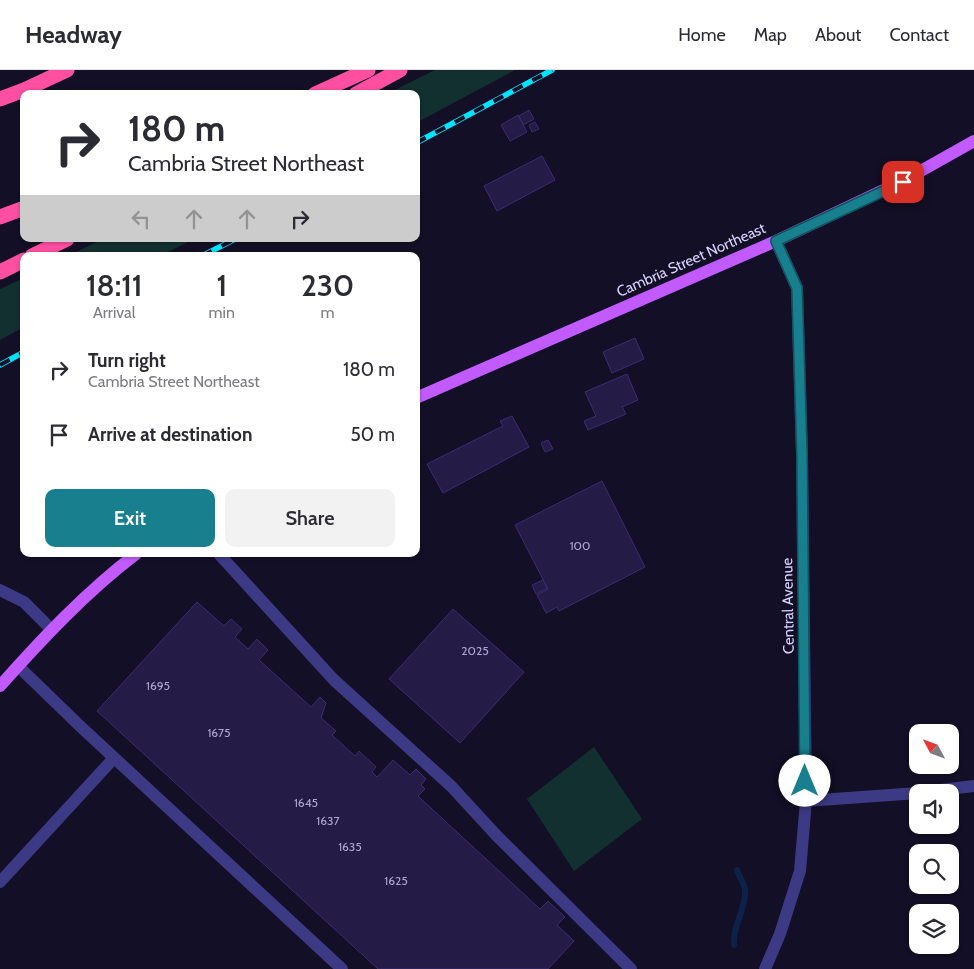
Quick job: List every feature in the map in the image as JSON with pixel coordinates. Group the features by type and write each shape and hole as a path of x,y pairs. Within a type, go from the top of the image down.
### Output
{"highway":[{"path":"24,90 67,70"},
{"path":"324,90 368,70"},
{"path":"363,90 400,70"},
{"path":"0,99 20,92"},
{"path":"0,216 20,209"},
{"path":"40,252 61,242"},
{"path":"0,272 20,262"}],"main road":[{"name":"Cambria Street Northeast","path":"420,396 776,241 903,182 974,141"},
{"path":"0,686 86,596 132,557"}],"street":[{"name":"Central Avenue","path":"765,969 780,934 800,871 806,801 802,455 797,288 776,241"},
{"path":"222,557 334,680 451,786 497,836 631,969"},
{"path":"0,590 24,602 52,630"},
{"path":"18,666 114,758 342,969"},
{"path":"0,882 114,758"},
{"path":"959,788 974,786"},
{"path":"806,801 909,794"}],"green space":[{"path":"435,70 515,70 420,121 420,90 395,90"},
{"path":"97,242 188,242 168,252 76,252"},
{"path":"20,280 20,329 0,340 0,289"},
{"path":"594,747 642,819 574,871 527,799"}],"building":[{"path":"529,110 534,119 523,125 519,116"},
{"path":"518,115 527,132 510,141 501,125"},
{"path":"535,122 539,129 532,132 529,125"},
{"path":"542,156 555,180 497,211 484,186"},
{"path":"635,338 644,359 612,373 603,352"},
{"path":"627,374 638,400 622,407 626,414 588,430 584,421 596,416 585,392"},
{"path":"512,416 529,447 443,493 427,464 503,426 500,421"},
{"path":"548,440 553,449 545,452 541,443"},
{"path":"602,481 645,567 559,611 557,607 546,613 537,595 548,589 515,525"},
{"path":"543,580 547,588 536,594 532,585"},
{"path":"197,602 224,626 231,619 242,629 235,637 248,649 257,639 268,650 259,660 311,707 320,697 326,703 321,718 336,731 332,735 355,756 359,751 376,767 372,772 377,777 393,760 410,775 416,769 426,779 421,785 425,789 418,796 540,909 548,901 565,917 557,925 574,941 548,969 378,969 97,711"},
{"path":"453,609 524,672 460,743 389,679"}],"waterway":[{"path":"734,945 735,931 745,896 745,889 737,870"}],"railway":[{"path":"420,141 552,70"},
{"path":"210,252 229,242"},
{"path":"0,365 20,354"}],"route":[{"path":"805,781 802,455 797,288 776,241 903,182"}]}
